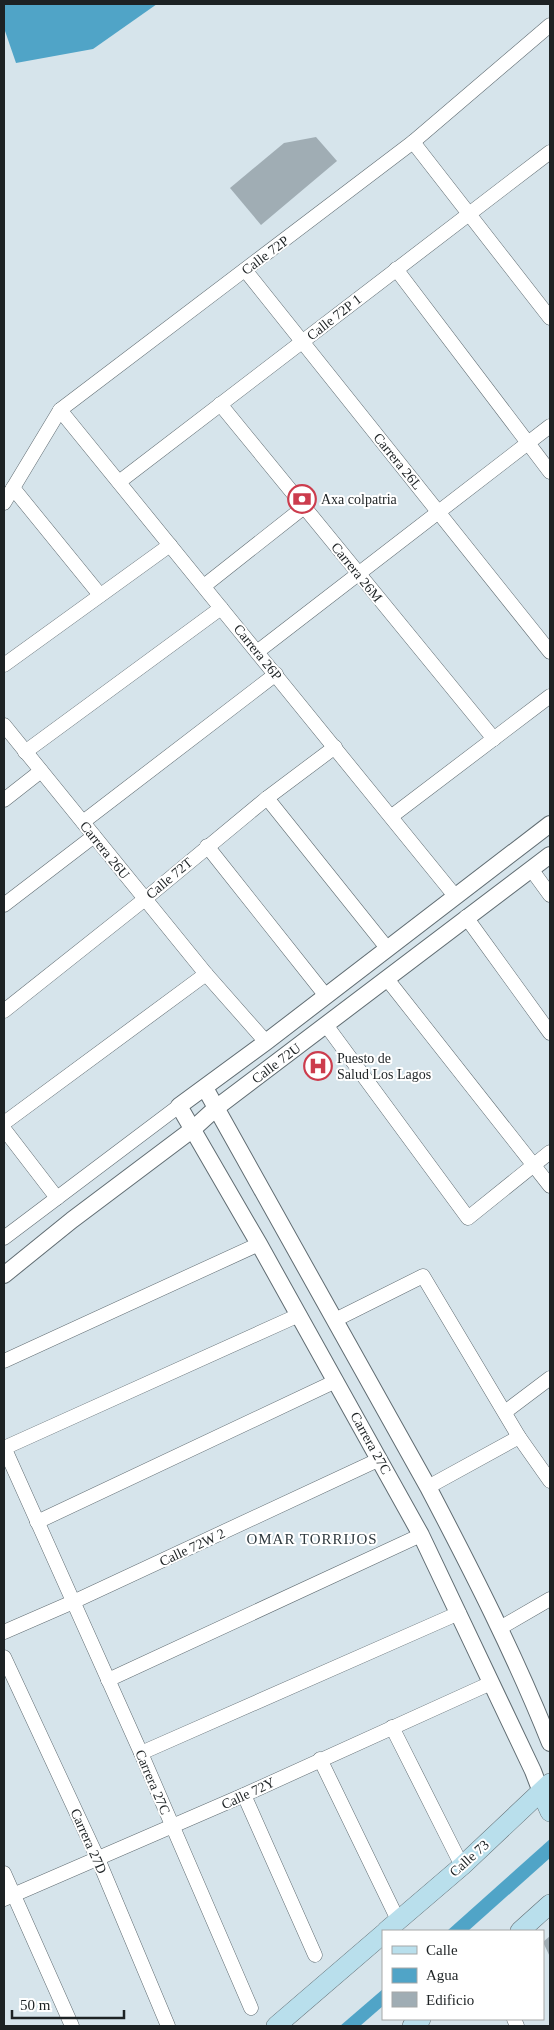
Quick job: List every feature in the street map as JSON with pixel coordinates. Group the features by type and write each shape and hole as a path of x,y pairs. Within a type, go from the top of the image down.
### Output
{"main road":[{"path":"545,1787 550,1812"},
{"name":"Calle 73","path":"389,1928 462,1866 545,1787"},
{"path":"521,1930 550,1904"},
{"name":"Calle 73","path":"276,2026 382,1934"}],"street":[{"name":"Calle 72P","path":"4,503 60,410 413,142 550,25"},
{"path":"413,142 550,318"},
{"name":"Calle 72P 1","path":"119,482 550,152"},
{"path":"396,269 550,472"},
{"name":"Carrera 26L","path":"245,270 550,652"},
{"name":"Carrera 26M","path":"220,404 494,739"},
{"name":"Carrera 26P","path":"60,410 392,816 455,896"},
{"path":"257,652 550,426"},
{"path":"13,488 100,595"},
{"path":"204,586 304,506"},
{"path":"4,665 170,544"},
{"path":"25,752 221,608"},
{"path":"83,822 276,674"},
{"path":"392,816 550,696"},
{"name":"Carrera 26U","path":"4,725 206,974 266,1042"},
{"name":"Calle 72T","path":"4,1011 145,899 267,798 335,747"},
{"path":"4,800 42,771"},
{"path":"267,798 387,948"},
{"name":"Calle 72U","path":"4,1238 266,1042 550,824"},
{"path":"4,905 94,836"},
{"path":"207,846 326,996"},
{"name":"Calle 72U","path":"4,1275 72,1220 193,1129 216,1108 550,854"},
{"path":"531,869 550,895"},
{"path":"466,917 550,1033"},
{"path":"4,1123 206,974"},
{"path":"387,979 550,1186"},
{"path":"326,1025 468,1218 550,1152"},
{"name":"Carrera 27C","path":"205,1088 428,1487 500,1628 529,1690 550,1743"},
{"name":"Carrera 27C","path":"179,1106 259,1244 421,1535 533,1771 545,1787"},
{"path":"4,1130 57,1198"},
{"path":"4,1361 259,1244"},
{"path":"335,1320 422,1276 519,1437 550,1481"},
{"path":"4,1447 298,1315"},
{"path":"505,1412 550,1378"},
{"path":"38,1522 336,1382"},
{"path":"428,1487 519,1437"},
{"name":"Carrera 27C","path":"4,1447 141,1753 171,1827 251,2008"},
{"name":"Calle 72W 2","path":"4,1632 73,1602 380,1459"},
{"path":"108,1680 421,1535"},
{"path":"500,1628 550,1599"},
{"path":"141,1753 459,1613"},
{"name":"Carrera 27D","path":"4,1657 98,1859 168,2026"},
{"name":"Calle 72Y","path":"9,1897 244,1795 491,1683"},
{"path":"392,1727 462,1866"},
{"path":"320,1759 389,1928"},
{"path":"244,1795 315,1955"},
{"path":"4,1873 9,1897 72,2026"}],"water":[{"path":"4,4 157,4 93,49 16,63 4,28"},
{"path":"550,1839 550,1858 469,1930 448,1930"},
{"path":"382,1990 382,2007 360,2026 340,2026"}],"building":[{"path":"316,137 337,161 261,225 230,188 284,143"},
{"path":"550,1936 550,1957 544,1944 544,1941"}],"place":[{"name":"Axa colpatria","path":"302,499"},
{"name":"Puesto de Salud Los Lagos","path":"318,1066"}],"district":[{"name":"OMAR TORRIJOS","path":"312,1539"}]}
